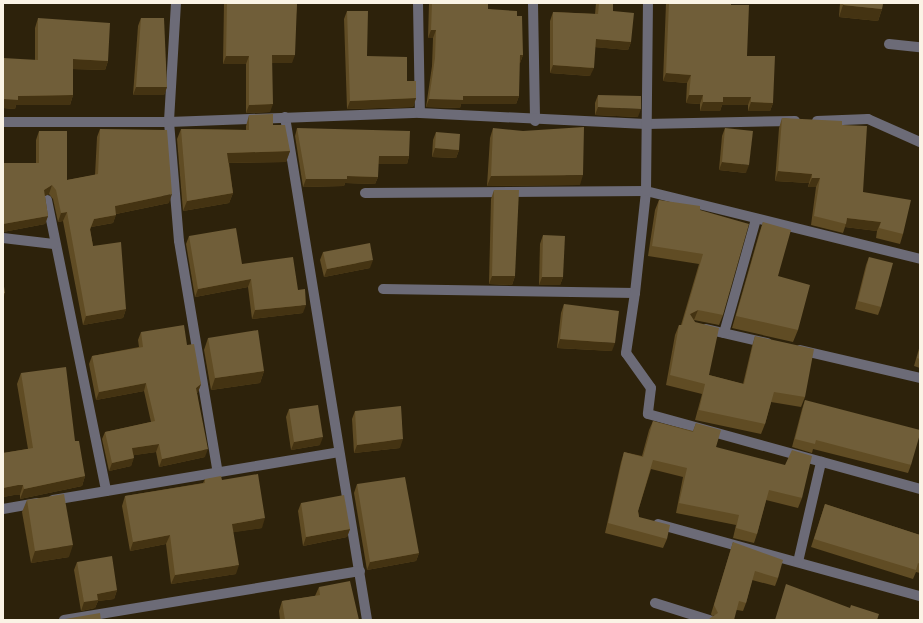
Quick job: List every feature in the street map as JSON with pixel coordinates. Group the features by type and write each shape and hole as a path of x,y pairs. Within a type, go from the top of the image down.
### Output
{"street":[{"path":"176,3 169,122 179,241 218,473"},
{"path":"418,3 420,113"},
{"path":"533,3 535,121"},
{"path":"648,3 646,191 635,293 626,353 651,388 648,414 920,489"},
{"path":"889,44 920,47"},
{"path":"3,122 169,122 420,113 535,121 646,124 868,120 920,142"},
{"path":"286,117 339,452 368,620"},
{"path":"365,193 646,191 920,259"},
{"path":"47,200 54,244 106,491"},
{"path":"724,333 756,219"},
{"path":"3,238 54,244"},
{"path":"383,289 635,293"},
{"path":"693,326 920,378"},
{"path":"3,509 339,452"},
{"path":"798,562 821,462"},
{"path":"649,521 920,596"},
{"path":"64,620 360,571"},
{"path":"655,603 709,620"}],"building":[{"path":"227,3 297,3 295,55 272,55 273,104 249,105 249,56 226,56"},
{"path":"432,3 488,3 488,9 517,11 517,16 522,16 523,55 520,55 519,96 463,96 463,100 429,99 435,58 436,30 431,30"},
{"path":"599,3 613,3 613,11 634,13 631,42 596,39 594,68 553,65 553,12 598,14"},
{"path":"669,3 731,3 731,5 749,5 747,56 775,56 773,103 751,102 751,97 723,97 723,102 703,102 703,95 689,95 691,75 666,73"},
{"path":"844,3 883,3 882,9 843,5"},
{"path":"347,11 368,11 367,56 407,57 407,81 416,81 416,98 350,101"},
{"path":"38,18 110,23 108,61 73,59 73,95 18,96 18,100 3,99 3,58 38,60"},
{"path":"141,18 164,18 167,87 136,87"},
{"path":"598,95 641,96 641,109 598,107"},
{"path":"273,114 273,125 285,125 290,151 227,153 233,193 187,201 181,129 249,130 249,115"},
{"path":"782,118 842,121 842,125 867,126 863,192 911,200 903,234 879,228 881,222 847,218 846,224 814,216 820,178 812,178 812,174 778,171"},
{"path":"584,127 583,175 491,176 493,128 523,131"},
{"path":"297,128 410,131 409,156 379,156 378,177 347,176 347,179 306,179"},
{"path":"725,128 753,131 749,165 722,162"},
{"path":"100,129 167,130 172,194 115,206 116,215 94,219 90,229 93,246 121,242 126,309 86,316 67,212 61,213 56,190 52,185 44,190 48,216 3,224 3,163 39,163 39,131 67,131 67,180 98,174"},
{"path":"436,132 460,134 459,150 435,148"},
{"path":"494,190 519,190 515,276 492,276"},
{"path":"659,200 700,206 700,210 749,224 723,315 698,310 690,314 695,322 719,328 709,375 744,384 755,336 814,349 805,397 774,392 765,424 699,410 705,384 670,375 679,325 682,325 703,254 652,246"},
{"path":"763,222 791,230 778,276 810,285 798,330 736,316"},
{"path":"236,228 242,264 293,257 298,290 305,289 306,305 255,310 251,279 198,289 189,236"},
{"path":"543,235 565,236 563,277 542,277"},
{"path":"370,243 373,260 327,269 323,252"},
{"path":"869,257 893,263 881,307 858,301"},
{"path":"3,280 5,293 3,294"},
{"path":"564,304 619,311 615,343 560,339"},
{"path":"184,325 187,345 194,344 201,384 196,388 208,449 162,459 159,444 132,448 134,458 112,463 105,432 155,421 146,383 99,392 92,356 143,347 141,332"},
{"path":"258,330 264,371 215,378 208,338"},
{"path":"920,347 920,359 917,358"},
{"path":"66,367 75,441 79,441 85,476 24,489 23,485 3,488 3,453 33,448 21,373"},
{"path":"805,400 920,430 911,465 816,440 815,444 795,439"},
{"path":"318,405 323,437 294,442 289,409"},
{"path":"401,406 403,439 357,445 355,411"},
{"path":"653,421 693,432 696,423 721,430 716,447 785,465 792,450 812,456 802,498 769,490 757,534 736,528 739,515 679,503 687,468 653,460 638,511 639,517 670,525 667,539 608,523 624,452 643,457"},
{"path":"258,474 265,518 232,524 239,565 175,575 170,535 133,542 125,496 205,483 205,479 221,476 222,480"},
{"path":"405,477 419,553 370,562 357,484"},
{"path":"64,494 73,545 35,551 27,500"},
{"path":"344,495 350,529 306,537 301,503"},
{"path":"825,504 920,535 920,564 918,563 916,570 814,539"},
{"path":"733,542 783,560 778,578 755,571 746,603 739,601 734,620 709,620 718,613 714,605"},
{"path":"112,556 117,590 97,594 98,600 84,602 77,562"},
{"path":"350,581 359,620 285,620 282,601 320,595 319,587"},
{"path":"786,584 850,608 851,605 879,614 877,620 775,620"},
{"path":"100,613 101,620 59,620"}]}
